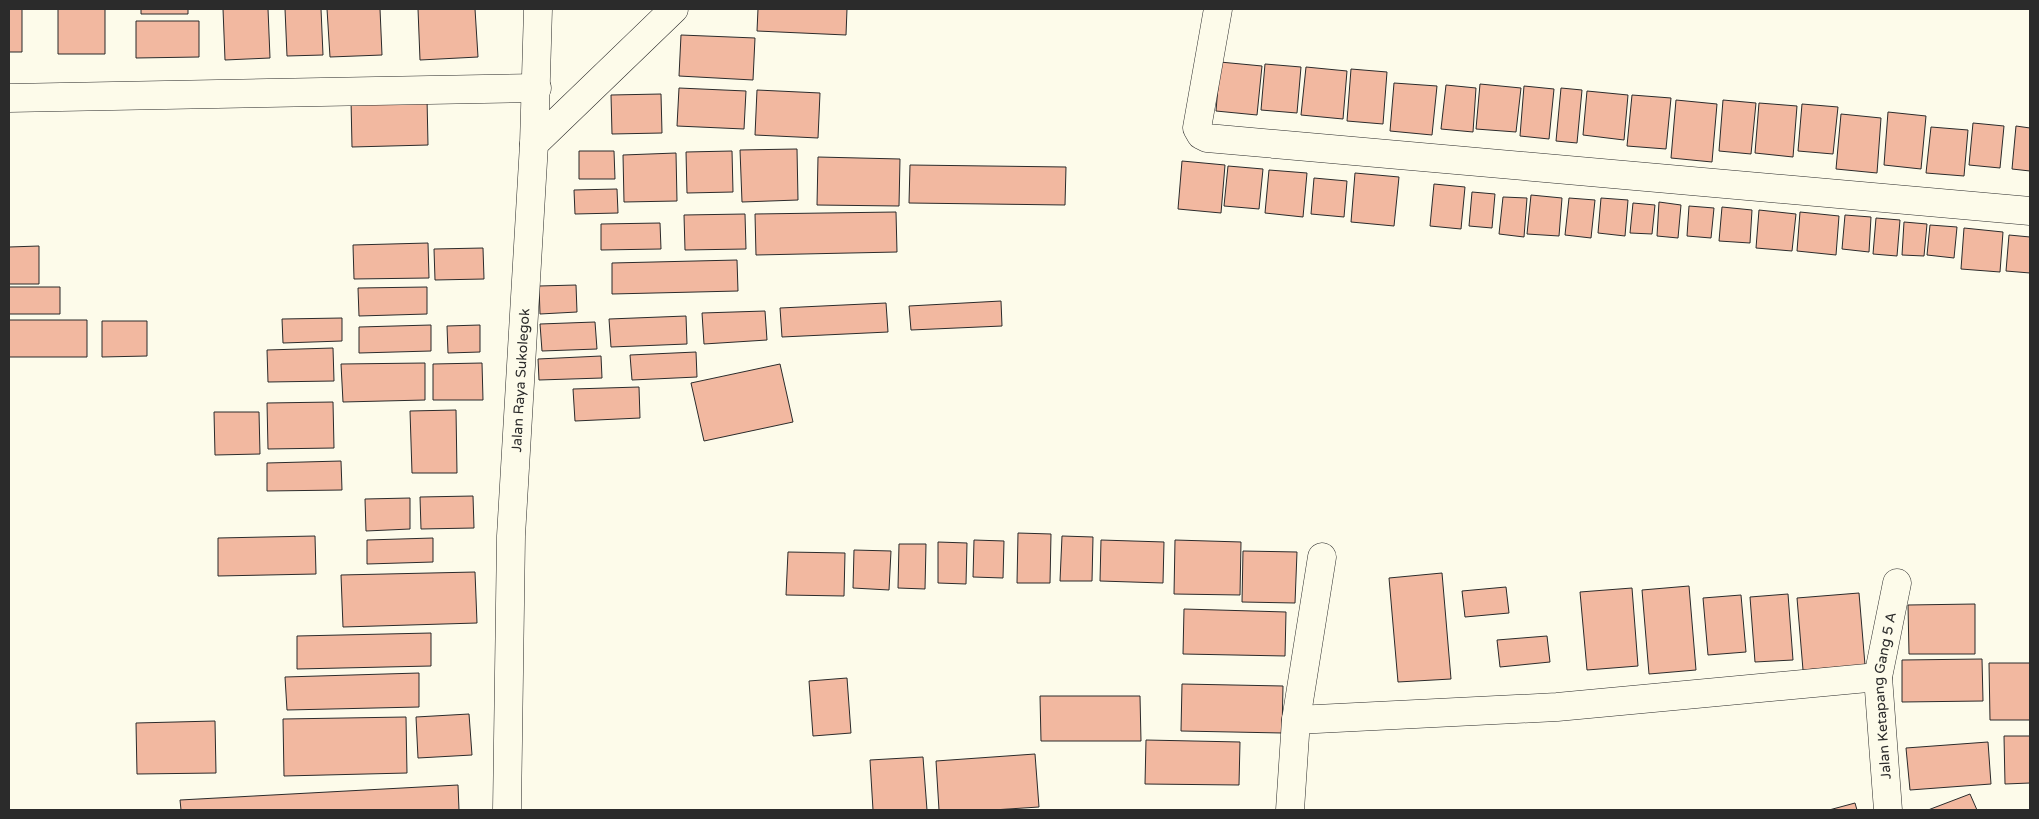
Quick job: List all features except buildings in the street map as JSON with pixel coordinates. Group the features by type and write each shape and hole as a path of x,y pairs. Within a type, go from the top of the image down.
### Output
{"street":[{"name":"Jalan Raya Sukolegok","path":"507,810 510,536 537,88 538,9"},
{"path":"534,144 674,9"},
{"path":"1218,9 1197,128 1201,135 1208,138 2030,211"},
{"path":"9,98 537,88"},
{"path":"1290,810 1296,720 1322,557"},
{"name":"Jalan Ketapang Gang 5 A","path":"1888,810 1878,677 1897,583"},
{"path":"1296,720 1557,708 1878,677"}]}
